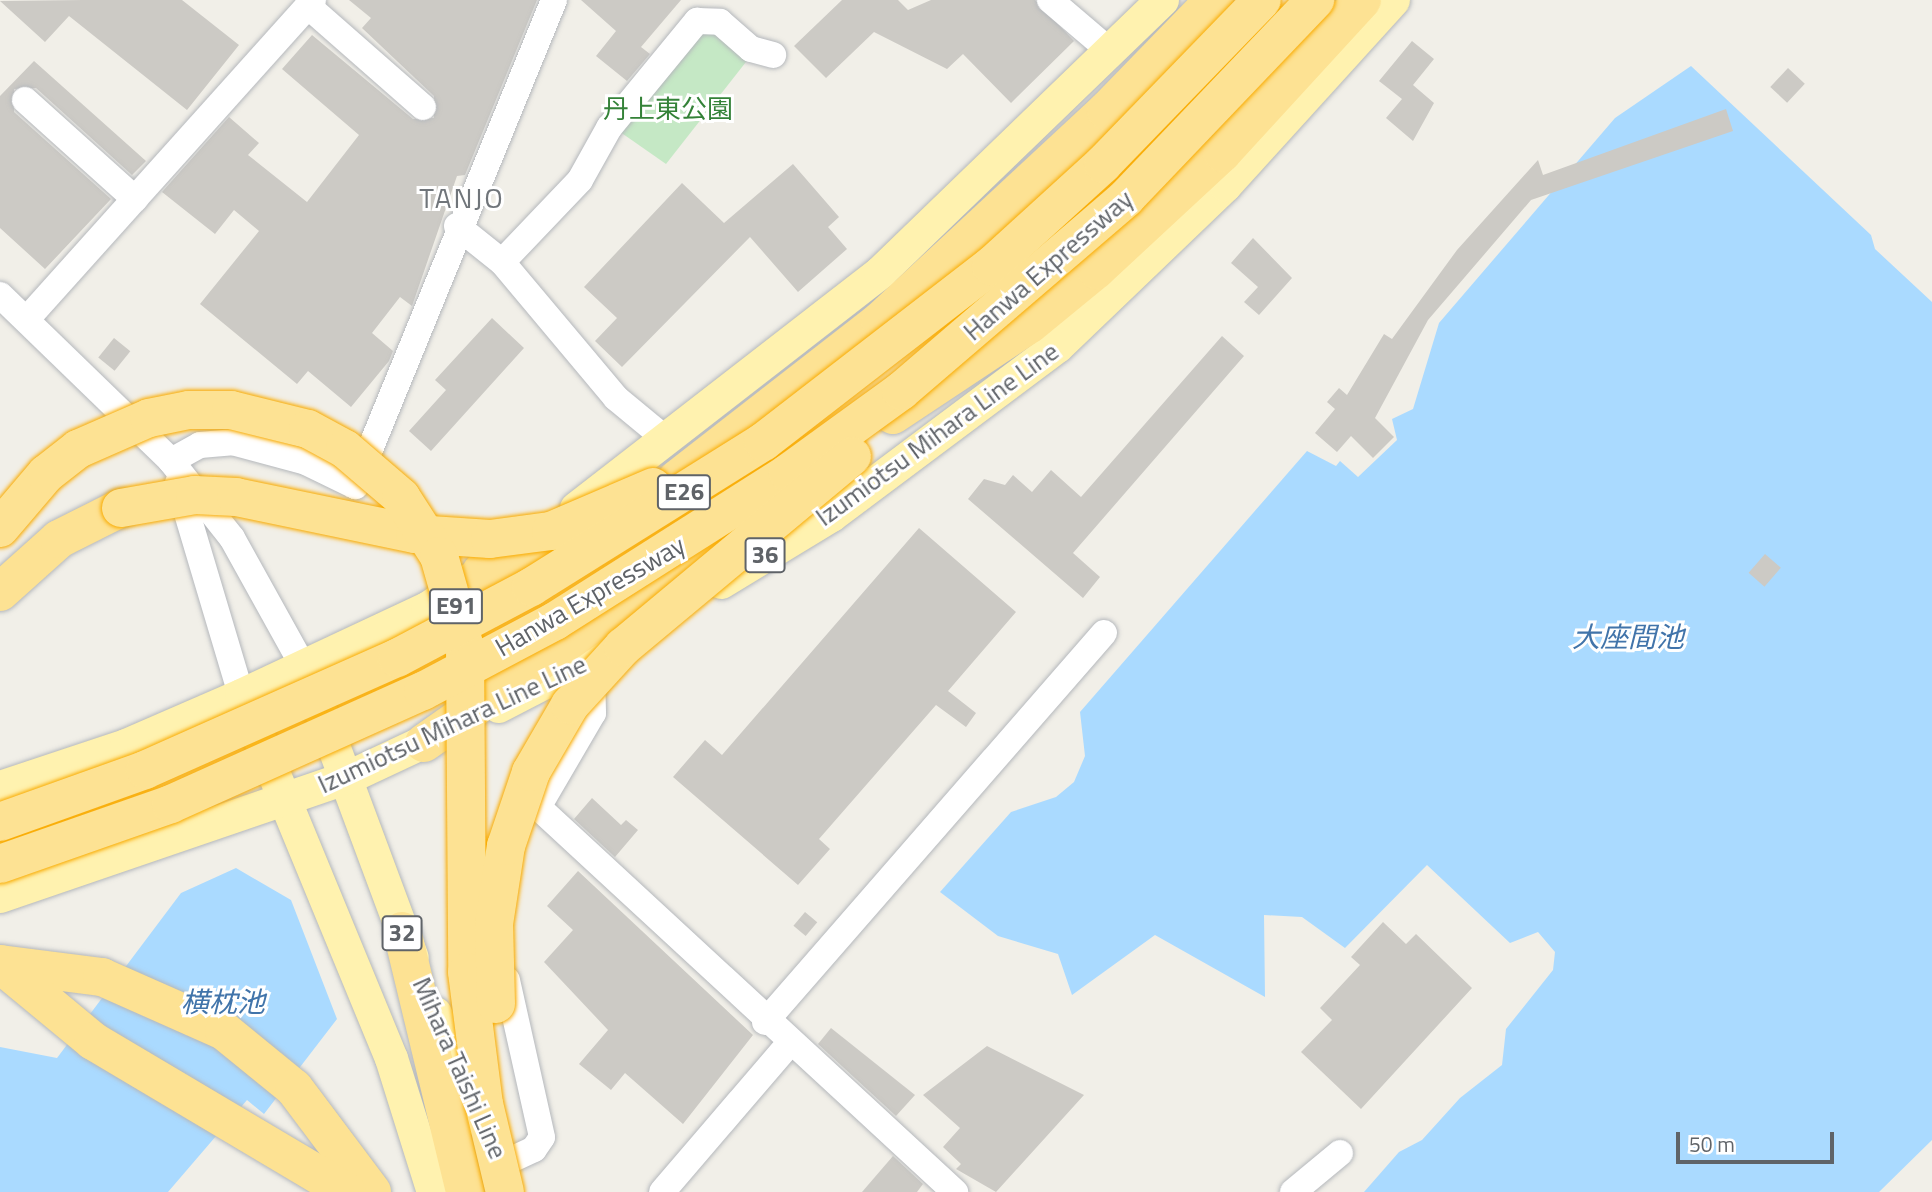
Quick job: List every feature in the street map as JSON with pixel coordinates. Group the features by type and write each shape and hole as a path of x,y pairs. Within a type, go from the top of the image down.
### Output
{"highway":[{"path":"481,572 556,548 664,489 880,321 1106,111 1214,0"},
{"name":"Hanwa Expressway","path":"0,822 281,713 531,587 763,442 991,265 1103,164 1262,0"},
{"name":"Hanwa Expressway","path":"0,864 171,804 300,748 555,621 788,473 1019,295 1136,189 1315,0"},
{"path":"424,743 954,374 1096,270 1222,153 1362,0"},
{"path":"0,592 59,539 157,499 236,497 458,538 551,531 621,504 738,439 991,265"},
{"path":"531,1192 501,1048 493,950 506,846 548,738 623,647 883,430 1019,295"},
{"name":"E91","path":"0,528 46,474 78,449 149,418 189,410 231,410 308,429 345,449 401,497 439,556 465,647 467,972 484,1104 507,1183"},
{"path":"401,931 465,1192"},
{"path":"0,964 93,1041 347,1192"},
{"path":"0,964 102,977 224,1031 294,1088 372,1192"}],"main road":[{"path":"0,786 127,745 304,667 427,608 481,572 668,441 880,272 1162,0"},
{"name":"Izumiotsu Mihara Line Line","path":"0,896 350,776 424,743 590,661 831,515 1057,346 1224,185 1393,0"},
{"name":"Mihara Taishi Line","path":"304,667 350,776 401,931 507,1183"},
{"name":"32","path":"241,695 288,797 391,1058 433,1192"}],"street":[{"path":"171,461 201,445 232,442 306,462 355,486 457,226 554,0"},
{"path":"1050,0 1111,52"},
{"path":"27,319 310,3 423,107"},
{"path":"502,262 580,180 609,128 705,10 751,49 773,55"},
{"path":"25,100 135,198"},
{"path":"457,226 502,262 617,398 668,441"},
{"path":"0,295 171,461 232,538 304,667"},
{"path":"171,461 241,695"},
{"path":"765,1022 1104,633"},
{"path":"507,1183 542,1137 508,995 506,946 514,879 538,807 593,713 590,661"},
{"path":"538,807 765,1022 955,1192"},
{"path":"662,1192 789,1044"},
{"path":"1293,1192 1340,1153"}],"green space":[{"name":"丹上東公園","path":"699,25 753,53 666,164 613,127"}],"water":[{"name":"大座間池","path":"1691,66 1871,235 1875,249 1932,302 1932,1140 1879,1192 1364,1192 1399,1152 1422,1140 1460,1098 1502,1065 1506,1029 1553,970 1555,952 1538,932 1510,943 1427,865 1345,948 1302,917 1264,915 1265,997 1155,935 1072,995 1058,954 998,936 940,892 1011,812 1056,797 1074,782 1085,756 1080,712 1307,451 1336,466 1340,461 1358,477 1397,440 1392,419 1413,409 1439,323 1615,118"},
{"name":"横枕池","path":"236,868 291,900 337,1019 264,1114 247,1100 168,1192 0,1192 0,1047 57,1058 181,893"}],"building":[{"path":"182,0 239,45 187,110 69,16 45,42 0,1"},
{"path":"349,0 537,0 465,175 457,176 412,306 400,297 372,333 393,351 389,361 351,407 308,371 297,384 200,304 259,231 234,210 215,234 162,192 229,117 259,143 248,155 307,202 359,135 282,69 312,35 413,119 434,118 434,96 362,28 371,18"},
{"path":"581,0 681,0 641,47 650,54 627,81 596,56 616,31"},
{"path":"842,0 898,0 908,10 931,0 1035,0 1074,41 1011,103 963,54 947,69 874,32 826,78 794,46"},
{"path":"1412,41 1434,59 1413,85 1434,103 1413,141 1386,118 1402,99 1379,81"},
{"path":"34,61 146,161 132,175 36,88 14,89 14,112 111,199 45,269 0,228 0,96"},
{"path":"1788,68 1805,84 1787,103 1770,87"},
{"path":"1726,109 1733,131 1531,200 1428,320 1375,418 1394,437 1373,458 1351,436 1337,452 1315,433 1335,409 1327,402 1339,388 1347,395 1384,334 1392,339 1457,250 1538,160 1543,175"},
{"path":"793,164 839,217 828,227 847,249 798,292 750,237 622,367 595,341 617,318 584,287 682,183 724,223"},
{"path":"1253,238 1292,278 1259,315 1244,302 1258,287 1231,263"},
{"path":"492,318 524,348 431,451 409,431 446,390 435,380"},
{"path":"1222,336 1244,356 1073,553 1100,577 1083,598 968,499 984,479 1005,485 1013,475 1032,492 1051,470 1081,497"},
{"path":"114,338 130,351 115,371 98,357"},
{"path":"919,528 1016,612 948,691 976,713 966,727 936,705 819,839 830,849 798,885 673,777 705,740 722,755"},
{"path":"1765,554 1781,568 1764,587 1749,573"},
{"path":"592,798 621,825 626,820 638,830 615,857 574,819"},
{"path":"578,871 753,1035 683,1124 625,1073 611,1090 579,1064 608,1030 544,962 573,930 547,906"},
{"path":"805,912 817,922 806,936 793,926"},
{"path":"1383,922 1406,944 1416,934 1472,988 1361,1109 1301,1052 1332,1020 1320,1008 1360,965 1351,957"},
{"path":"831,1028 915,1095 896,1116 818,1044"},
{"path":"987,1046 1084,1095 996,1192 956,1169 961,1164 943,1147 960,1128 923,1095"},
{"path":"893,1156 923,1184 917,1192 862,1192"}],"district":[{"name":"TANJO","path":"462,198"}]}
